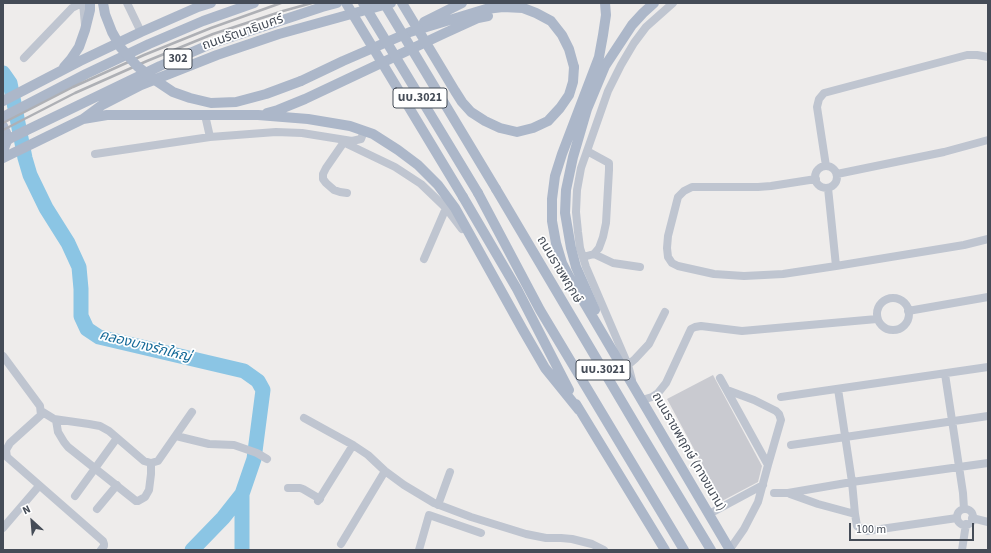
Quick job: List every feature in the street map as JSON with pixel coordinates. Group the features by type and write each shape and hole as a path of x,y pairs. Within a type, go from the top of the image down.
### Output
{"main road":[{"path":"60,72 79,47 90,10 90,3"},
{"path":"103,3 105,14 112,32 121,48 137,66 173,92 211,103 236,102 266,94 301,81 410,32 486,9 503,7 523,8 536,13 551,21 562,35 569,50 574,67 573,82 569,95 548,121 533,128 517,132 500,128 485,121 472,112 462,102 455,91 402,3"},
{"path":"153,26 190,3"},
{"path":"3,101 153,26 211,3"},
{"name":"ถนนรัตนาธิเบศร์","path":"3,117 86,74 149,44 203,21 254,3"},
{"name":"ถนนรัตนาธิเบศร์","path":"3,142 160,66 213,43 337,3"},
{"path":"346,3 517,289 579,410 665,550"},
{"name":"นบ.3021","path":"363,3 478,193 540,310 684,550"},
{"name":"ถนนราชพฤกษ์","path":"384,3 711,550"},
{"name":"ถนนรัตนาธิเบศร์","path":"3,158 83,118 102,105 141,85 217,55 279,34 391,3"},
{"path":"379,45 462,3"},
{"path":"605,3 606,15 599,57 555,176 552,199 552,221 556,243 562,263 572,282 626,366"},
{"path":"626,366 596,311 576,267 570,248 566,224 566,190 573,157 587,109 605,66 632,25 654,3"},
{"path":"258,115 278,110 305,99 478,18 523,8"},
{"path":"83,118 107,114 258,115 308,119 350,126 373,134 418,165 438,185 454,208 545,368 579,410"},
{"path":"3,126 7,135 3,151"},
{"name":"ถนนราชพฤกษ์ (ทางขนาน)","path":"626,366 642,400 730,549"}],"street":[{"path":"24,58 72,8 82,3 85,30"},
{"path":"127,3 141,32"},
{"path":"665,312 650,344 626,366 586,267 580,243 576,212 577,190 581,168 608,91 621,64 634,43 646,27 673,3"},
{"path":"826,166 818,107 819,98 824,93 967,55 977,54 988,56"},
{"path":"205,115 210,137"},
{"path":"95,154 210,137 276,132 302,133 341,141 352,141 361,139 364,131"},
{"path":"837,174 944,152 988,140"},
{"path":"341,141 323,174 323,179 334,190 347,193"},
{"path":"341,141 395,167 421,184 446,208 482,256"},
{"path":"583,257 594,254 599,248 601,242 606,223 609,163 587,151"},
{"path":"826,166 834,169 837,174 834,184 828,188 820,186 816,179 816,172 826,166"},
{"path":"816,179 764,187 692,187 684,191 678,197 668,236 666,248 668,257 672,263 684,268 714,274 744,276 784,274 964,245 988,239"},
{"path":"828,188 836,266"},
{"path":"424,259 446,208"},
{"path":"594,254 613,263 640,267"},
{"path":"908,311 988,297"},
{"path":"889,299 898,299 905,304 908,311 908,319 904,326 896,330 888,330 882,326 878,319 877,310 882,303 889,299"},
{"path":"642,400 652,397 658,393 666,383 691,329 695,327 701,326 742,331 878,319"},
{"path":"3,356 40,406 41,411 41,415 10,443 6,450 7,457 103,541 104,546 101,550"},
{"path":"781,397 988,367"},
{"path":"945,374 958,468 963,493 964,509"},
{"path":"720,378 768,465"},
{"path":"838,389 857,526 862,530 867,531 957,518"},
{"path":"727,390 754,400 776,411 781,420 758,502 744,529 730,549"},
{"path":"41,411 56,420 100,426 109,431 144,461 152,463 158,461 192,412"},
{"path":"791,445 988,416"},
{"path":"304,418 353,445 368,455 385,471 404,485 436,504 471,517 526,534 546,538 572,539 592,544 604,550"},
{"path":"56,420 58,432 68,447 136,501 145,497 149,490 152,474 152,463"},
{"path":"176,436 209,444 238,446 257,453 267,459"},
{"path":"75,496 117,438"},
{"path":"288,488 303,489 319,500 353,445"},
{"path":"774,493 788,493 852,482 988,463"},
{"path":"341,544 385,471"},
{"path":"419,550 429,516 450,472"},
{"path":"97,509 117,485"},
{"path":"709,514 763,485"},
{"path":"3,528 40,486"},
{"path":"788,493 818,504 855,514"},
{"path":"957,518 959,513 964,509"},
{"path":"962,550 971,513 964,509"},
{"path":"429,516 481,532"},
{"path":"957,518 961,523 969,521 988,522"}],"building":[{"path":"713,375 762,466 758,482 722,501 667,399"}],"waterway":[{"name":"คลองบางรักใหญ่","path":"3,73 10,83 25,158 30,175 46,208 68,243 79,267 81,316 87,329 99,337 244,371 258,381 263,390 254,459 242,494 223,518 192,550"},
{"path":"242,494 242,550"}],"railway":[{"path":"3,123 73,87 144,55 211,28 281,3"},
{"path":"3,130 75,93 147,61 213,34 312,3"}]}
